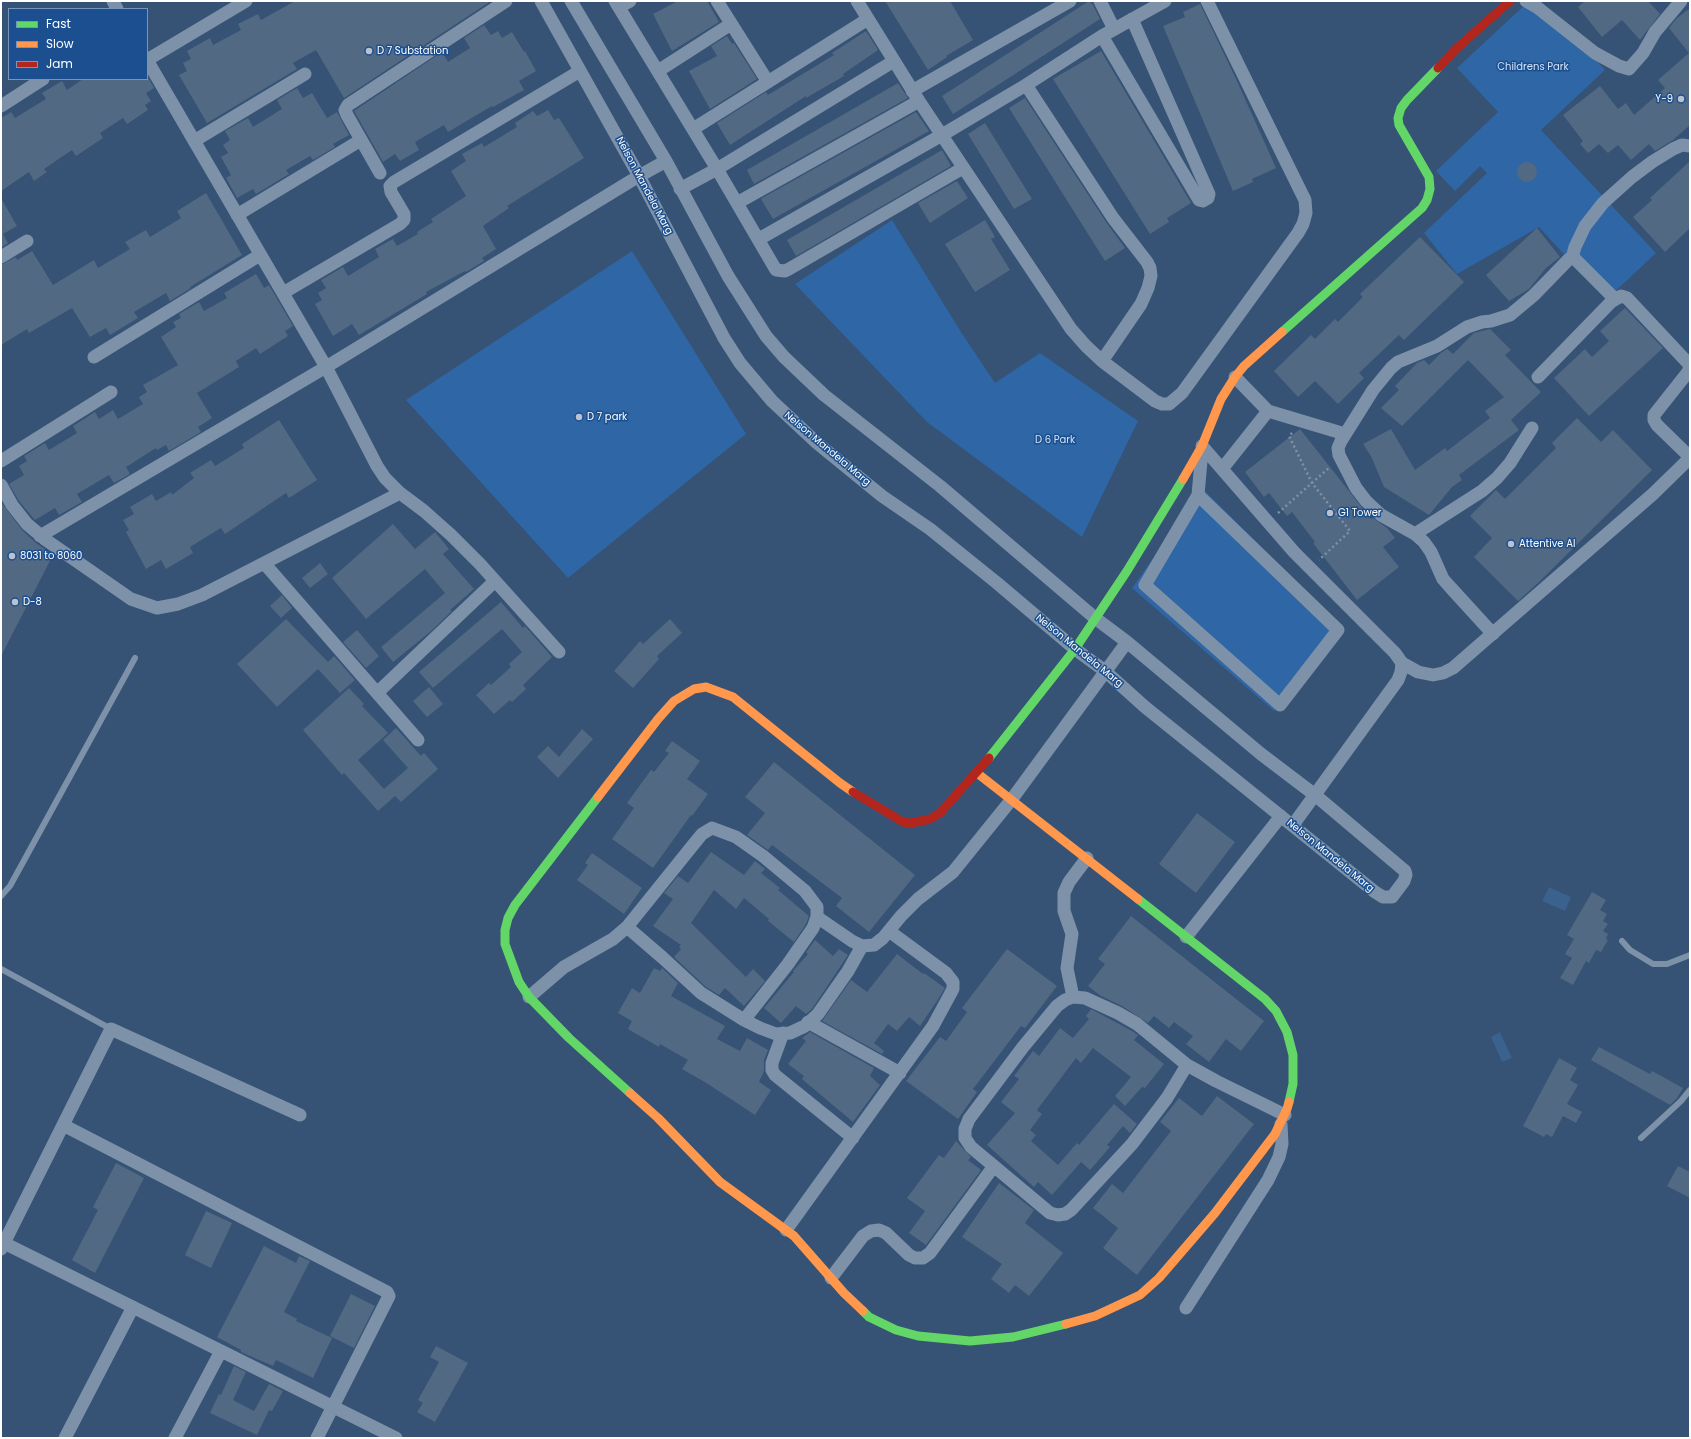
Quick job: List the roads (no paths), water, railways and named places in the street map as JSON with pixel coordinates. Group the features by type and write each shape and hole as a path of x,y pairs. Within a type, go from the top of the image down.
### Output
{"street":[{"path":"148,59 246,1"},
{"path":"380,173 347,115 345,110 348,105 506,1"},
{"name":"Nelson Mandela Marg","path":"541,1 639,176 724,338 740,363 768,397 817,443 882,496 930,529 1075,649 1105,671 1145,707 1375,892 1383,897 1392,897 1404,881 1406,875 1405,871 1315,795 1261,754 1127,642 1095,618 940,486 824,395 784,357 766,336 728,276 666,161 572,1"},
{"path":"717,1 768,82"},
{"path":"857,1 916,96 1066,323 1086,346 1102,361 1155,401 1162,404 1169,404 1176,399 1293,239 1303,224 1306,213 1305,200 1207,1"},
{"path":"738,203 1070,1"},
{"path":"1100,1 1114,29"},
{"path":"758,239 942,135 1026,85 1102,36 1165,1"},
{"path":"1283,1119 1215,1213 1159,1278 1140,1295 1095,1316 1013,1337 970,1341 939,1339 896,1330 878,1322 860,1310 806,1248 786,1230 720,1182 658,1118 569,1038 530,997 519,982 505,944 505,930 515,905 658,719 674,701 694,689 706,687 733,697 840,783 903,822 920,822 930,819 940,813 977,774 1075,649 1127,571 1202,446 1221,399 1235,377 1244,366 1422,208 1427,200 1430,189 1429,177 1402,131 1398,118 1400,108 1456,48 1510,1"},
{"path":"1526,1 1538,8 1595,53 1619,66 1629,69 1643,53 1655,32 1681,1"},
{"path":"621,3 658,71 738,203 773,267 780,271 785,271 963,168"},
{"path":"693,129 868,19"},
{"path":"1102,36 1199,200 1203,201 1208,198 1209,194 1132,19"},
{"path":"658,71 731,24"},
{"path":"148,62 326,368 377,466 385,478 400,494 424,511 451,535 559,652"},
{"path":"680,189 717,169 894,62"},
{"path":"283,293 404,220 404,214 391,192 390,186 394,182 580,71"},
{"path":"194,141 305,74"},
{"path":"1,106 41,80"},
{"path":"1026,85 1113,218 1150,268 1151,276 1148,288 1141,304 1102,361"},
{"path":"237,215 361,140"},
{"path":"1493,634 1451,588 1440,573 1424,542 1415,534 1392,522 1374,510 1356,488 1341,458 1338,448 1370,394 1391,368 1398,362 1437,346 1467,327 1482,322 1491,321 1510,314 1534,295 1569,259 1572,258 1575,247 1585,226 1603,203 1632,177 1652,162 1682,145 1690,146"},
{"path":"40,536 326,368 639,176 666,161"},
{"path":"1,257 28,241"},
{"path":"94,357 260,255"},
{"path":"1572,258 1575,259 1615,299"},
{"path":"1202,446 1294,552 1395,653 1402,663 1418,672 1433,675 1444,674 1493,634 1653,494 1690,457 1654,420 1654,415 1688,372 1690,367 1630,300 1621,296 1615,299 1538,378"},
{"path":"1235,377 1268,411 1345,434"},
{"path":"1,461 111,392"},
{"path":"1222,469 1268,411"},
{"path":"1415,534 1482,491 1497,478 1510,463 1532,428"},
{"path":"1198,495 1338,630 1280,705 1145,585 1198,495 1202,446"},
{"path":"1,485 12,505 40,536 131,599 158,608 178,604 202,595 400,494"},
{"path":"264,563 418,740"},
{"path":"377,693 495,581"},
{"path":"818,917 852,941 862,946 874,945 889,932 901,916 918,899 953,872 1012,799 1127,642"},
{"path":"1293,825 1398,680 1402,663"},
{"path":"977,774 1012,799 1265,1000 1276,1011 1287,1032 1293,1054 1294,1069 1293,1084 1283,1119 1282,1144 1279,1157 1268,1180 1186,1308"},
{"path":"1186,937 1281,816"},
{"path":"530,997 564,968 613,939 627,927 693,844 702,834 712,828 736,837 785,874 811,899 817,907 818,917 813,928 788,964 744,1020"},
{"path":"1073,997 1067,968 1072,934 1064,911 1064,898 1069,882 1086,858"},
{"path":"627,927 701,994 744,1020 776,1034 790,1033 805,1026 818,1014 862,946"},
{"path":"786,1230 933,1026 949,999 953,989 954,982 946,973 889,932"},
{"path":"1187,1065 1167,1098 1132,1144 1081,1200 1065,1214 1058,1215 1050,1213 971,1147 965,1138 965,1129 969,1119 1023,1047 1057,1006 1073,997 1085,998 1118,1013 1137,1024 1187,1065 1283,1119"},
{"path":"808,1022 900,1073"},
{"path":"300,1115 111,1029 2,1246 133,1307 396,1438"},
{"path":"783,1033 772,1063 772,1070 775,1075 853,1138"},
{"path":"63,1125 387,1292 389,1296 317,1438"},
{"path":"832,1278 863,1236 871,1231 879,1230 886,1233 909,1255 915,1258 923,1258 930,1253 994,1166"},
{"path":"65,1438 133,1307"},
{"path":"175,1438 220,1351"}],"lane":[{"path":"1,896 10,886 135,658"},
{"path":"1622,941 1634,954 1653,964 1667,964 1690,955"},
{"path":"1,969 111,1029"},
{"path":"1641,1138 1668,1114 1690,1090"}],"place":[{"name":"D 7 Substation","path":"369,51"},
{"name":"Y-9","path":"1681,99"},
{"name":"D 7 park","path":"579,417"},
{"name":"G1 Tower","path":"1330,513"},
{"name":"Attentive AI","path":"1511,544"},
{"name":"8031 to 8060","path":"12,556"},
{"name":"D-8","path":"15,602"}],"park label":[{"name":"Childrens Park","path":"1533,67"},
{"name":"D 6 Park","path":"1055,440"}]}
